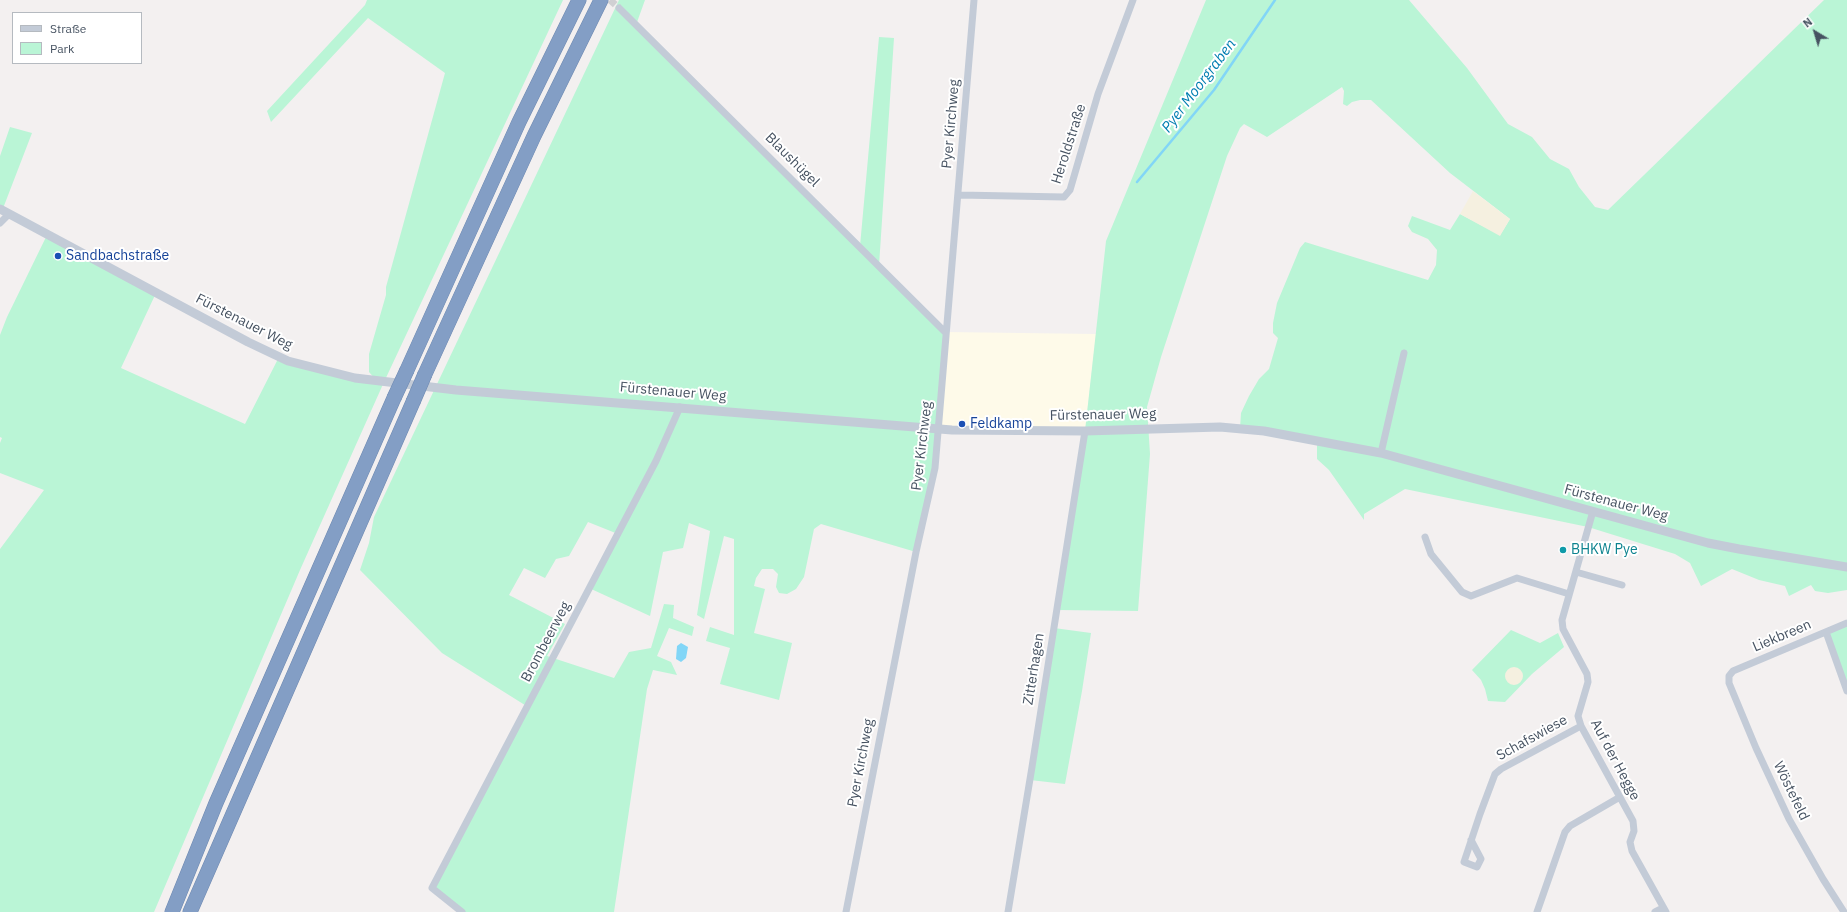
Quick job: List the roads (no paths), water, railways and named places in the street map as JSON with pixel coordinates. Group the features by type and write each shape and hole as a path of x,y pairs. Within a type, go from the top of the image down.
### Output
{"highway":[{"path":"172,912 216,803 394,398 519,122 579,0"},
{"path":"190,912 425,374 534,136 601,0"}],"street":[{"name":"Pyer Kirchweg","path":"846,912 916,552 935,468 945,332 959,195 974,0"},
{"name":"Heroldstraße","path":"959,195 1064,197 1070,190 1098,94 1133,0"},
{"name":"Blaushügel","path":"619,8 945,332"},
{"name":"Fürstenauer Weg","path":"0,209 248,342 288,361 355,378 456,390 939,429 1085,431 1182,428 1264,431 1381,453 1708,543 1847,567"},
{"path":"0,223 9,214"},
{"path":"1381,453 1404,353"},
{"name":"Brombeerweg","path":"462,912 432,888 653,468 680,407"},
{"name":"Zitterhagen","path":"1008,912 1085,431"},
{"name":"Auf der Hegge","path":"1593,511 1562,620 1563,629 1587,674 1588,682 1578,716 1581,726 1633,821 1634,831 1630,842 1632,851 1664,910"},
{"path":"1425,537 1431,554 1462,592 1471,596 1517,578 1569,594"},
{"path":"1576,572 1622,585"},
{"name":"Liekbreen","path":"1729,676 1733,671 1847,623"},
{"path":"1826,632 1847,691"},
{"name":"Wöstefeld","path":"1729,676 1731,689 1789,819 1822,879 1844,912"},
{"name":"Schafswiese","path":"1471,840 1495,774 1501,769 1581,726"},
{"path":"1538,912 1565,832 1570,826 1620,797"},
{"path":"1655,912 1664,910"}],"water":[{"path":"681,643 688,647 686,658 681,662 676,659 677,646"}],"waterway":[{"name":"Pyer Moorgraben","path":"1137,182 1214,90 1275,0"}],"tunnel":[{"path":"610,0 619,8"}],"place":[{"name":"Sandbachstraße","path":"58,256"},
{"name":"Feldkamp","path":"962,424"},
{"name":"BHKW Pye","path":"1563,550"}]}
